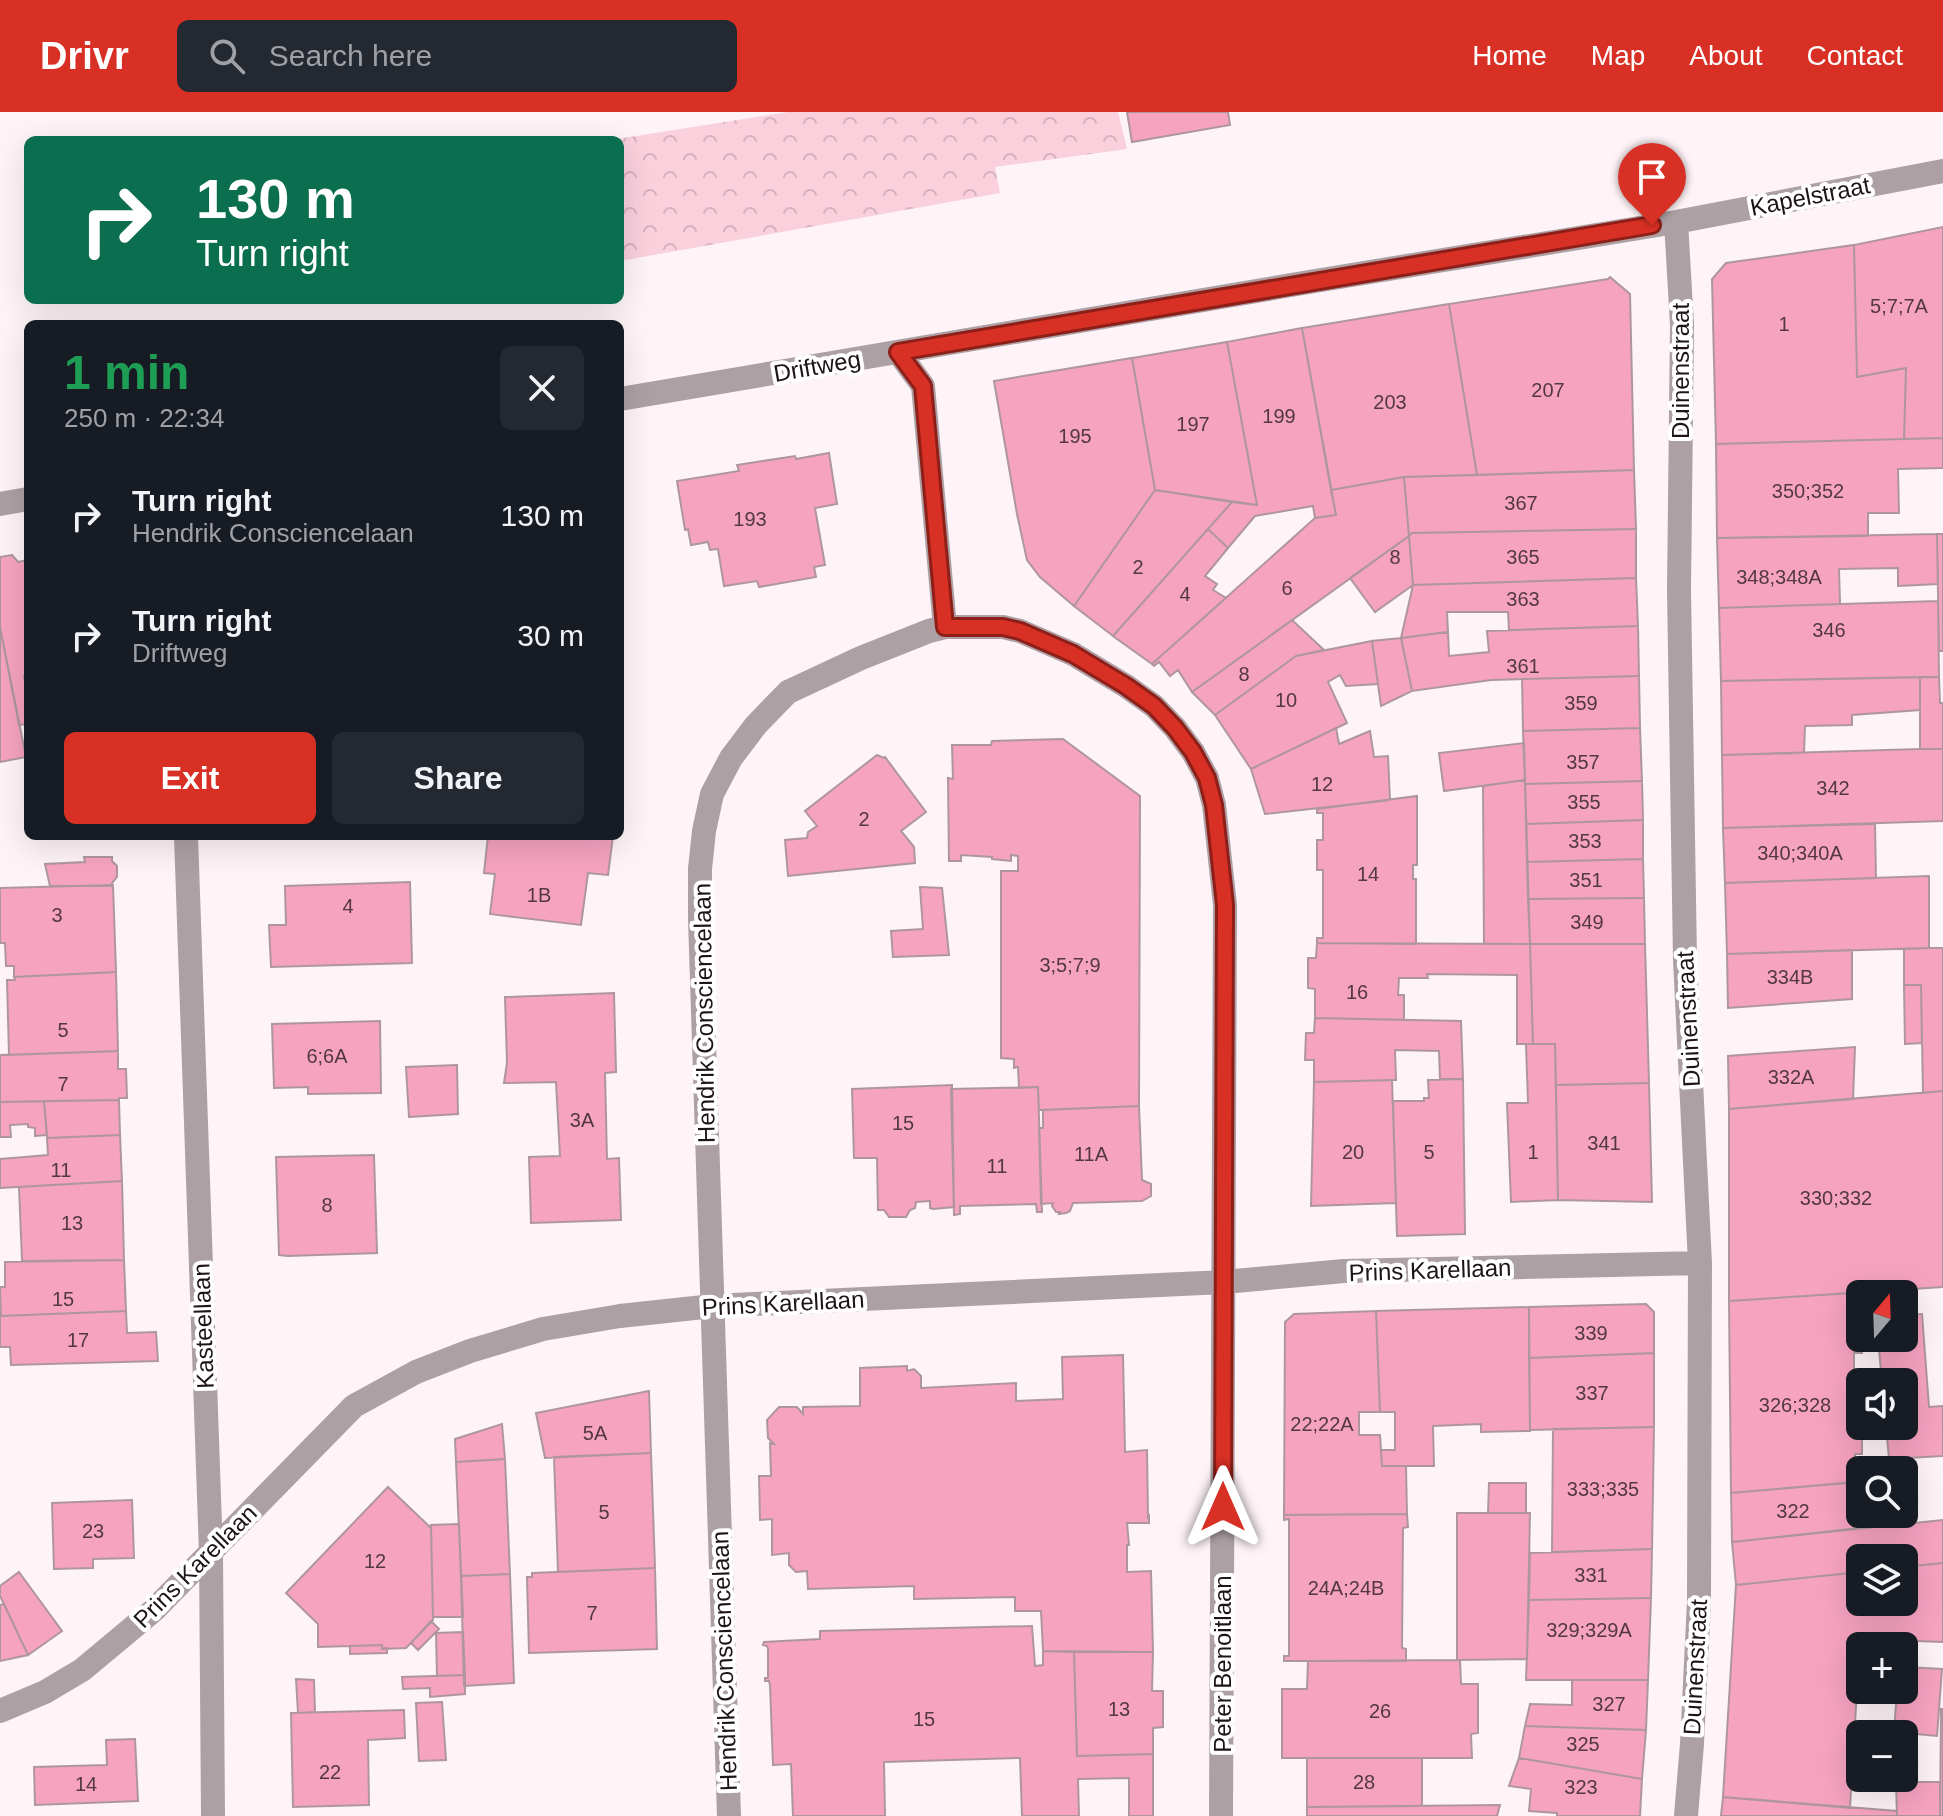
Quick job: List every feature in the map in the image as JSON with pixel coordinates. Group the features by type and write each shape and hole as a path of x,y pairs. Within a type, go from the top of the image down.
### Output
{"street":[{"name":"Kapelstraat","path":"1676,222 1943,171"},
{"name":"Driftweg","path":"624,398 1676,222"},
{"name":"Duinenstraat","path":"1676,222 1682,325 1679,590 1685,960 1700,1263 1699,1601 1686,1816"},
{"path":"898,352 923,386 945,627"},
{"path":"0,504 24,500"},
{"name":"Peter Benoitlaan","path":"945,627 1003,627 1020,631 1073,654 1126,686 1154,706 1193,752 1207,778 1214,805 1225,905 1221,1816"},
{"name":"Hendrik Consciencelaan","path":"729,1816 700,933 700,869 704,831 712,794 731,758 756,725 788,692 874,653 945,627"},
{"name":"Kasteellaan","path":"186,840 211,1554 213,1816"},
{"name":"Prins Karellaan","path":"0,1711 45,1692 82,1670 154,1610 354,1406 416,1372 470,1351 543,1329 620,1316 713,1306 1224,1282 1344,1271 1700,1263"}],"green space":[{"path":"788,112 1118,112 1127,149 995,167 1000,193 624,260 624,138"}],"building":[{"path":"1127,112 1228,112 1230,125 1132,142"},
{"path":"1943,227 1943,438 1904,439 1906,368 1857,377 1854,245"},
{"path":"1854,245 1857,377 1906,368 1904,439 1716,444 1712,279 1726,263"},
{"path":"1610,277 1630,294 1634,470 1477,475 1449,304"},
{"path":"1449,304 1477,475 1404,477 1331,490 1302,328"},
{"path":"1302,328 1336,515 1315,518 1313,506 1255,516 1228,548 1208,529 1232,502 1257,505 1227,342"},
{"path":"1227,342 1257,505 1155,490 1132,358"},
{"path":"1132,358 1155,490 1074,606 1040,577 1027,560 994,381"},
{"path":"1943,438 1943,468 1898,469 1899,513 1868,513 1868,536 1717,538 1716,444"},
{"path":"829,453 837,504 815,508 825,565 814,567 816,577 759,587 757,581 724,586 718,549 710,550 708,542 691,545 688,529 685,530 677,481 739,471 737,465"},
{"path":"1634,470 1636,529 1412,533 1409,536 1404,477"},
{"path":"1404,477 1409,536 1192,692 1178,670 1170,676 1159,662 1154,666 1152,664 1315,518 1336,515 1331,490"},
{"path":"1155,490 1232,502 1113,636 1074,606"},
{"path":"1208,529 1228,548 1205,576 1217,584 1213,590 1226,598 1152,664 1113,636"},
{"path":"1636,529 1636,578 1413,585 1409,536 1412,533"},
{"path":"1937,534 1938,584 1898,586 1898,568 1839,569 1840,604 1719,608 1717,538"},
{"path":"1937,534 1943,534 1943,651 1939,651"},
{"path":"1409,536 1413,585 1375,612 1350,578"},
{"path":"12,555 18,562 24,561 24,724 19,725 0,627 0,557"},
{"path":"1636,578 1638,626 1509,630 1508,612 1447,612 1448,632 1401,638 1413,585"},
{"path":"1938,601 1939,677 1721,681 1719,608"},
{"path":"1292,620 1324,650 1296,656 1215,715 1192,692"},
{"path":"1638,626 1639,676 1491,680 1412,691 1401,638 1448,632 1449,656 1489,652 1487,631"},
{"path":"0,627 24,757 0,762"},
{"path":"1401,638 1412,691 1381,706 1372,641"},
{"path":"1372,641 1378,684 1346,686 1340,675 1328,682 1347,723 1251,769 1215,715 1296,656"},
{"path":"1639,676 1640,728 1523,731 1522,679"},
{"path":"1920,677 1920,710 1852,715 1852,725 1805,726 1804,753 1722,755 1721,681"},
{"path":"1920,677 1939,677 1940,703 1943,703 1943,749 1920,749"},
{"path":"1336,728 1339,744 1370,731 1374,757 1388,756 1390,800 1265,814 1251,769"},
{"path":"1640,728 1642,781 1525,784 1523,731"},
{"path":"1063,739 1140,796 1139,1106 1039,1110 1038,1087 1019,1088 1018,1067 1014,1068 1014,1059 1001,1058 1001,871 1018,871 1018,856 1011,855 1011,861 961,855 961,861 949,861 948,778 953,779 952,745"},
{"path":"1524,743 1525,780 1444,791 1439,753"},
{"path":"1943,749 1943,821 1723,828 1722,755"},
{"path":"877,755 885,757 926,812 901,831 914,847 915,863 788,876 785,840 807,838 808,832 817,826 805,811"},
{"path":"1525,780 1530,944 1484,944 1483,786"},
{"path":"1642,781 1643,820 1526,824 1525,784"},
{"path":"1417,796 1417,865 1413,865 1413,879 1416,879 1416,944 1317,943 1317,938 1323,938 1323,870 1317,870 1317,840 1323,840 1323,813 1317,813 1317,809"},
{"path":"1643,820 1643,859 1527,862 1526,824"},
{"path":"1875,824 1876,878 1725,883 1723,828"},
{"path":"488,840 612,840 608,875 588,873 581,925 490,914 495,874 484,873"},
{"path":"84,857 112,857 117,866 117,877 112,886 50,886 45,864 85,862"},
{"path":"1643,859 1644,898 1528,899 1527,862"},
{"path":"1929,876 1929,948 1727,954 1725,883"},
{"path":"410,882 412,963 271,967 269,925 286,925 285,886"},
{"path":"113,885 116,972 14,977 14,966 6,966 5,943 0,943 0,888"},
{"path":"920,887 942,888 949,955 893,957 891,931 923,929"},
{"path":"1644,898 1645,944 1530,944 1528,899"},
{"path":"1317,943 1530,944 1533,1044 1517,1044 1517,975 1427,974 1428,978 1399,978 1398,995 1404,995 1404,1020 1315,1018 1315,989 1308,988 1308,958 1316,958"},
{"path":"1530,944 1645,944 1649,1083 1556,1085 1555,1044 1533,1044"},
{"path":"1943,948 1943,1091 1923,1093 1921,985 1904,985 1904,949"},
{"path":"1852,950 1852,999 1728,1008 1727,954"},
{"path":"116,972 118,1051 9,1055 7,980 15,980 14,977"},
{"path":"1904,985 1921,985 1922,1043 1905,1044"},
{"path":"614,993 616,1072 605,1073 607,1159 619,1158 621,1220 531,1223 529,1157 560,1156 556,1082 504,1083 507,1063 505,997"},
{"path":"1315,1018 1461,1021 1463,1079 1440,1079 1439,1051 1395,1050 1396,1080 1314,1082 1314,1060 1305,1060 1306,1033 1314,1033"},
{"path":"380,1021 381,1093 308,1094 308,1087 274,1088 272,1024"},
{"path":"1526,1044 1555,1044 1558,1200 1511,1202 1507,1103 1528,1103"},
{"path":"1855,1047 1853,1099 1729,1109 1728,1056"},
{"path":"118,1051 118,1069 126,1069 127,1098 0,1102 0,1055"},
{"path":"457,1065 458,1114 409,1117 406,1067"},
{"path":"1463,1079 1465,1234 1397,1236 1393,1101 1424,1101 1424,1098 1429,1098 1428,1080"},
{"path":"1392,1080 1396,1203 1311,1206 1314,1082"},
{"path":"1649,1083 1652,1202 1558,1200 1556,1085"},
{"path":"952,1085 954,1207 933,1209 930,1208 930,1201 916,1202 915,1208 906,1217 889,1217 884,1210 878,1210 877,1158 854,1158 852,1089"},
{"path":"1038,1087 1042,1212 1037,1212 1036,1204 960,1206 960,1214 954,1215 951,1089"},
{"path":"1943,1091 1943,1287 1918,1289 1918,1280 1846,1280 1846,1293 1729,1301 1729,1109"},
{"path":"119,1100 120,1135 47,1138 44,1101"},
{"path":"44,1101 47,1135 35,1136 35,1128 28,1127 28,1124 10,1125 11,1137 0,1137 0,1102"},
{"path":"1139,1106 1142,1180 1151,1184 1151,1196 1142,1201 1073,1203 1070,1211 1059,1214 1053,1203 1041,1204 1039,1128 1043,1128 1043,1110"},
{"path":"120,1135 122,1181 0,1188 0,1159 48,1155 47,1138"},
{"path":"374,1155 377,1253 279,1255 276,1157"},
{"path":"122,1181 124,1260 22,1261 19,1187"},
{"path":"124,1260 126,1311 1,1316 0,1287 5,1287 5,1262"},
{"path":"1846,1293 1846,1352 1862,1353 1854,1353 1854,1368 1846,1368 1846,1440 1862,1440 1862,1454 1846,1456 1846,1483 1731,1493 1729,1301"},
{"path":"1646,1304 1654,1312 1654,1353 1529,1358 1529,1307"},
{"path":"1529,1307 1530,1431 1481,1432 1481,1424 1433,1426 1434,1466 1382,1466 1381,1450 1395,1450 1395,1412 1380,1412 1376,1311"},
{"path":"126,1311 127,1333 156,1332 158,1361 11,1365 10,1347 0,1347 0,1316"},
{"path":"1376,1311 1380,1412 1359,1412 1359,1435 1380,1435 1382,1466 1406,1466 1407,1514 1284,1515 1285,1322 1294,1314"},
{"path":"1918,1314 1922,1314 1929,1407 1943,1406 1943,1456 1889,1456 1887,1440 1918,1440 1918,1368 1881,1368 1879,1352 1918,1352"},
{"path":"1654,1353 1654,1427 1530,1430 1529,1358"},
{"path":"1123,1355 1125,1452 1147,1450 1149,1516 1149,1523 1127,1523 1127,1572 1151,1571 1153,1652 1043,1651 1041,1611 1015,1611 1015,1597 914,1599 914,1586 808,1589 807,1571 796,1572 789,1565 789,1553 772,1555 772,1519 760,1520 759,1476 771,1476 770,1443 774,1444 768,1438 767,1420 779,1407 797,1407 803,1414 803,1407 860,1406 860,1368 907,1366 907,1371 914,1369 921,1376 921,1388 1016,1383 1016,1401 1063,1399 1062,1357"},
{"path":"649,1391 651,1453 545,1458 536,1413"},
{"path":"502,1424 505,1459 456,1462 455,1439"},
{"path":"1654,1427 1652,1549 1552,1552 1553,1429"},
{"path":"651,1453 655,1568 558,1572 554,1457"},
{"path":"505,1459 510,1574 461,1576 456,1462"},
{"path":"1489,1483 1526,1483 1526,1513 1488,1513"},
{"path":"1846,1483 1846,1528 1859,1528 1732,1542 1731,1493"},
{"path":"388,1487 431,1528 433,1620 406,1648 382,1649 382,1645 318,1647 318,1624 286,1593"},
{"path":"132,1500 134,1558 93,1559 93,1568 54,1569 52,1503"},
{"path":"1457,1513 1530,1513 1527,1659 1457,1660"},
{"path":"1407,1514 1408,1527 1403,1528 1402,1648 1406,1649 1406,1661 1284,1661 1284,1656 1289,1656 1289,1519 1284,1520 1284,1515"},
{"path":"1943,1520 1943,1563 1918,1566 1918,1544 1846,1544 1846,1573 1736,1585 1732,1542 1866,1528 1918,1528 1918,1523"},
{"path":"459,1524 463,1617 433,1617 431,1525"},
{"path":"1652,1549 1651,1598 1529,1600 1530,1553"},
{"path":"1943,1563 1943,1642 1918,1641 1918,1632 1846,1632 1846,1704 1856,1704 1855,1720 1846,1720 1846,1792 1851,1792 1850,1808 1723,1797 1736,1585 1846,1573 1846,1616 1918,1616 1918,1566"},
{"path":"655,1568 657,1649 529,1653 527,1577 532,1577 532,1573"},
{"path":"19,1572 62,1631 28,1655 0,1596 0,1586"},
{"path":"510,1574 514,1683 464,1686 461,1576"},
{"path":"1651,1598 1648,1680 1526,1680 1529,1600"},
{"path":"4,1604 28,1655 0,1661 0,1605"},
{"path":"431,1621 439,1629 418,1650 411,1643"},
{"path":"1032,1626 1035,1666 1043,1665 1043,1651 1074,1652 1077,1756 1153,1754 1153,1816 1129,1816 1129,1778 1078,1779 1079,1816 1022,1816 1020,1758 884,1762 885,1816 793,1816 791,1764 773,1765 770,1685 769,1681 765,1681 768,1678 768,1649 764,1642 820,1639 820,1631"},
{"path":"463,1632 465,1675 437,1676 436,1633"},
{"path":"382,1645 382,1649 387,1648 387,1653 350,1654 350,1646"},
{"path":"1074,1652 1153,1652 1152,1691 1163,1691 1163,1727 1153,1728 1153,1754 1077,1756"},
{"path":"1460,1660 1461,1684 1478,1684 1478,1733 1471,1734 1472,1758 1282,1758 1282,1689 1307,1689 1308,1661"},
{"path":"1918,1668 1942,1669 1937,1736 1918,1734 1918,1720 1895,1720 1896,1704 1918,1704"},
{"path":"465,1675 465,1694 430,1697 430,1688 403,1689 402,1677"},
{"path":"296,1679 314,1680 315,1712 298,1713"},
{"path":"1572,1680 1648,1680 1646,1730 1525,1726 1530,1704 1572,1705"},
{"path":"442,1702 446,1760 419,1761 416,1703"},
{"path":"1943,1709 1943,1816 1940,1816"},
{"path":"404,1710 405,1738 368,1740 369,1805 293,1807 291,1713"},
{"path":"1525,1726 1646,1730 1642,1779 1519,1758"},
{"path":"135,1739 138,1801 35,1805 34,1767 107,1765 106,1740"},
{"path":"1307,1758 1422,1758 1422,1806 1307,1807"},
{"path":"1519,1758 1642,1779 1640,1816 1557,1816 1557,1813 1529,1811 1531,1789 1509,1786"},
{"path":"1918,1782 1940,1782 1940,1816 1897,1816 1896,1792 1918,1792"},
{"path":"1723,1797 1897,1811 1897,1816 1721,1816"},
{"path":"1500,1805 1497,1816 1307,1816 1307,1807"}],"route":[{"path":"1223,1507 1225,905 1214,805 1207,778 1193,752 1154,706 1073,654 1003,627 945,627 923,386 898,352 1652,225"}]}
